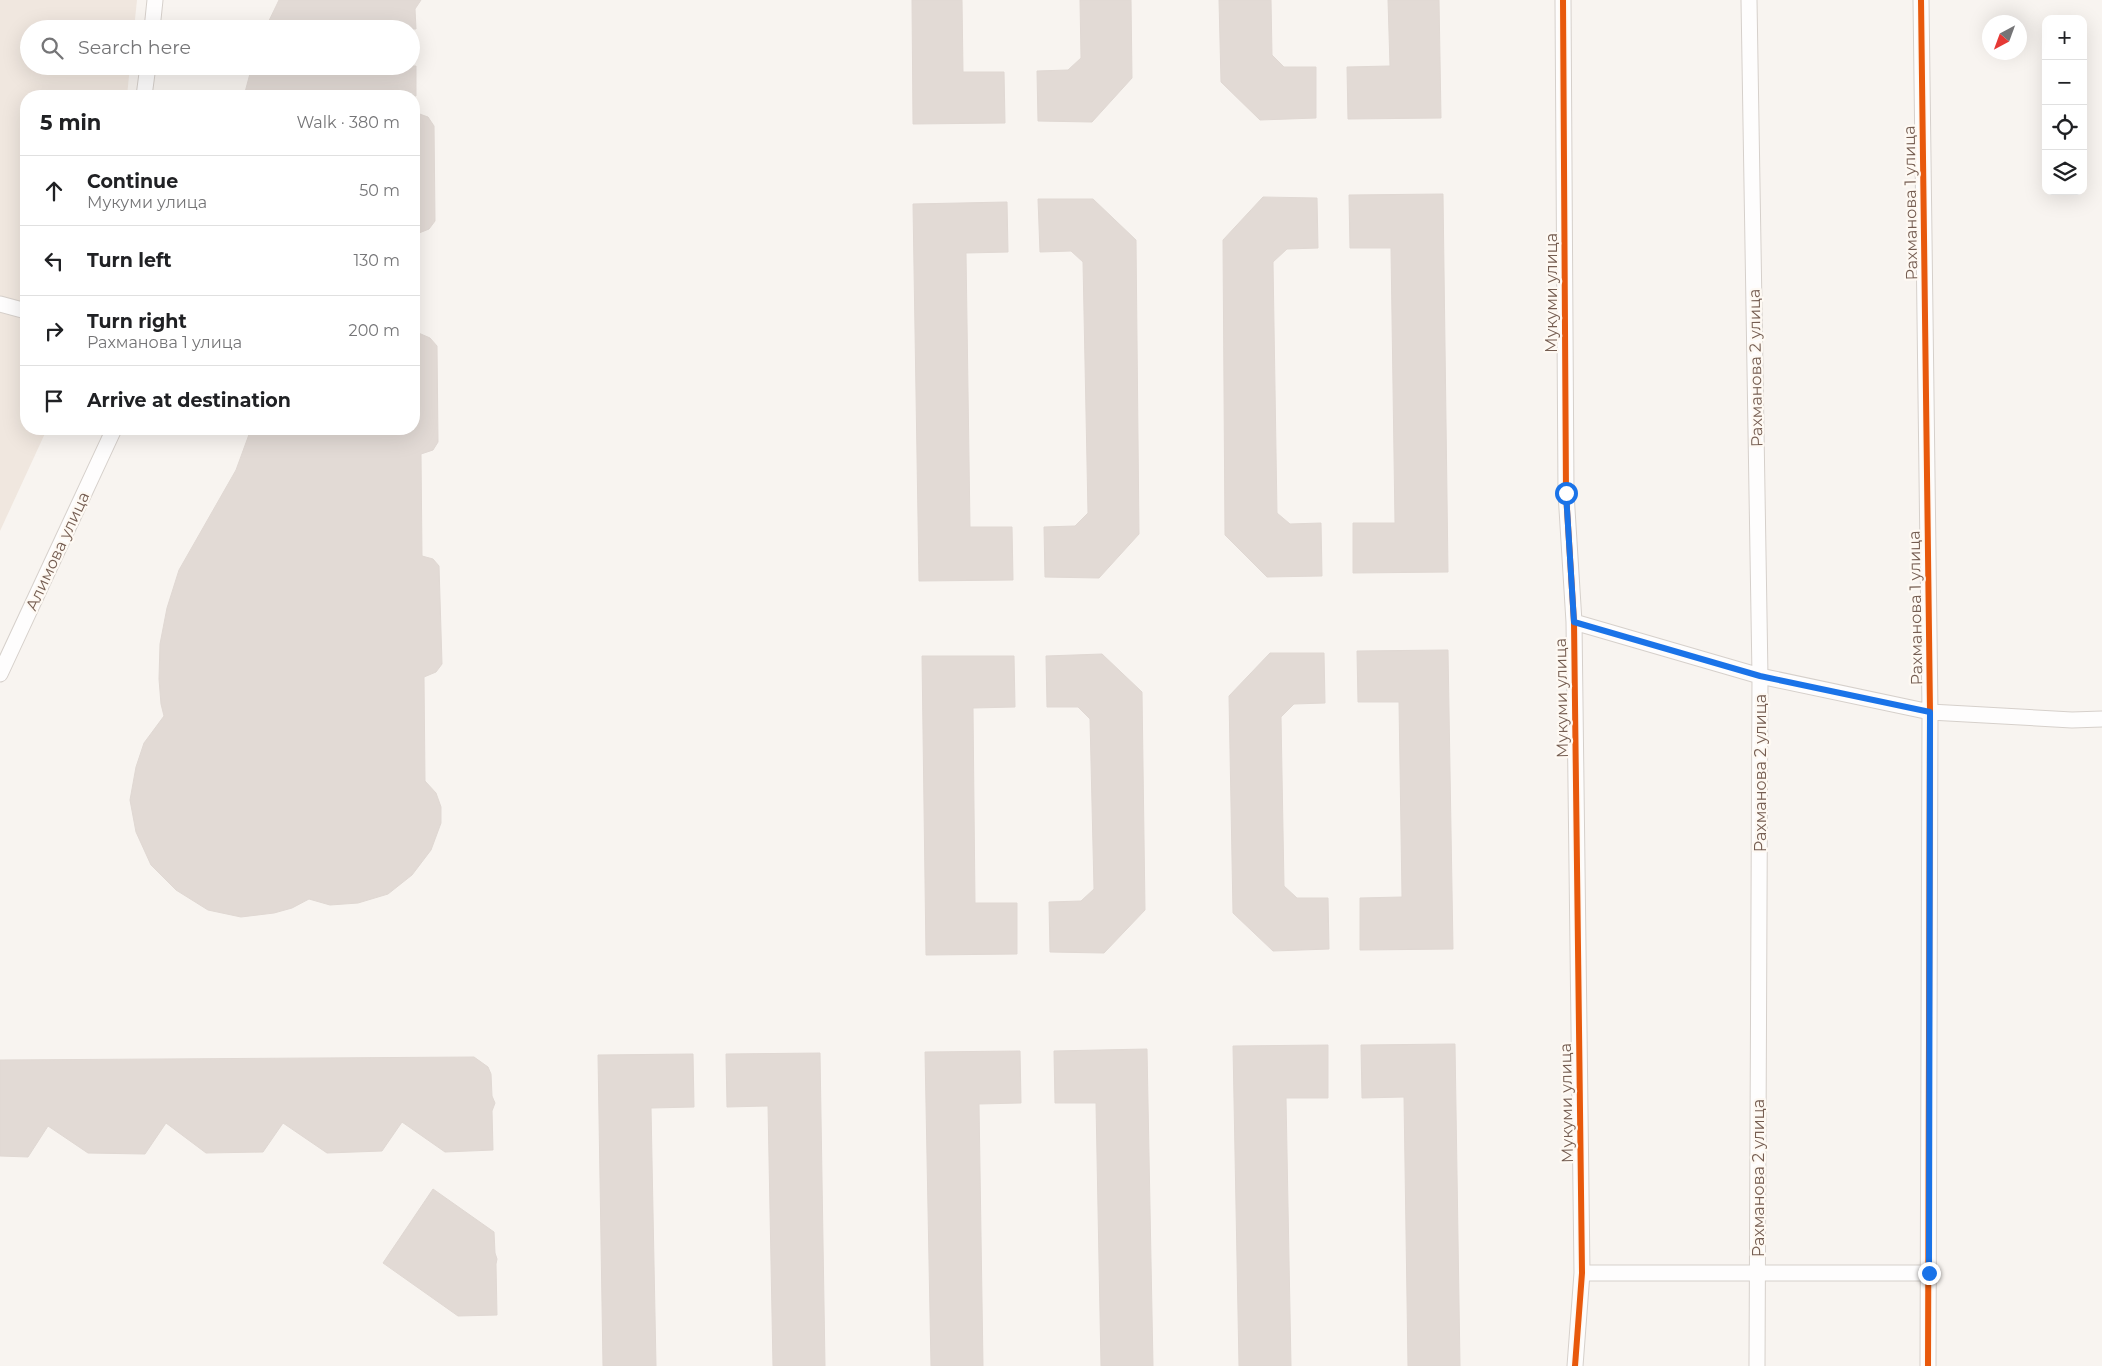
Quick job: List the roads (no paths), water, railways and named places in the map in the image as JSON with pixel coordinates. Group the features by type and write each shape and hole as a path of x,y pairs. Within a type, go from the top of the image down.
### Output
{"street":[{"path":"153,20 155,0"},
{"name":"Мукуми улица","path":"1563,0 1566,493 1574,622 1582,1273 1576,1366"},
{"name":"Рахманова 2 улица","path":"1749,0 1760,676 1757,1366"},
{"name":"Рахманова 1 улица","path":"1921,0 1930,712 1928,1366"},
{"path":"145,90 147,75"},
{"path":"0,304 20,309"},
{"name":"Алимова улица","path":"0,674 111,435"},
{"path":"1574,622 1760,676 1930,712 2072,720 2102,718"},
{"path":"1582,1273 1929,1273"}]}
